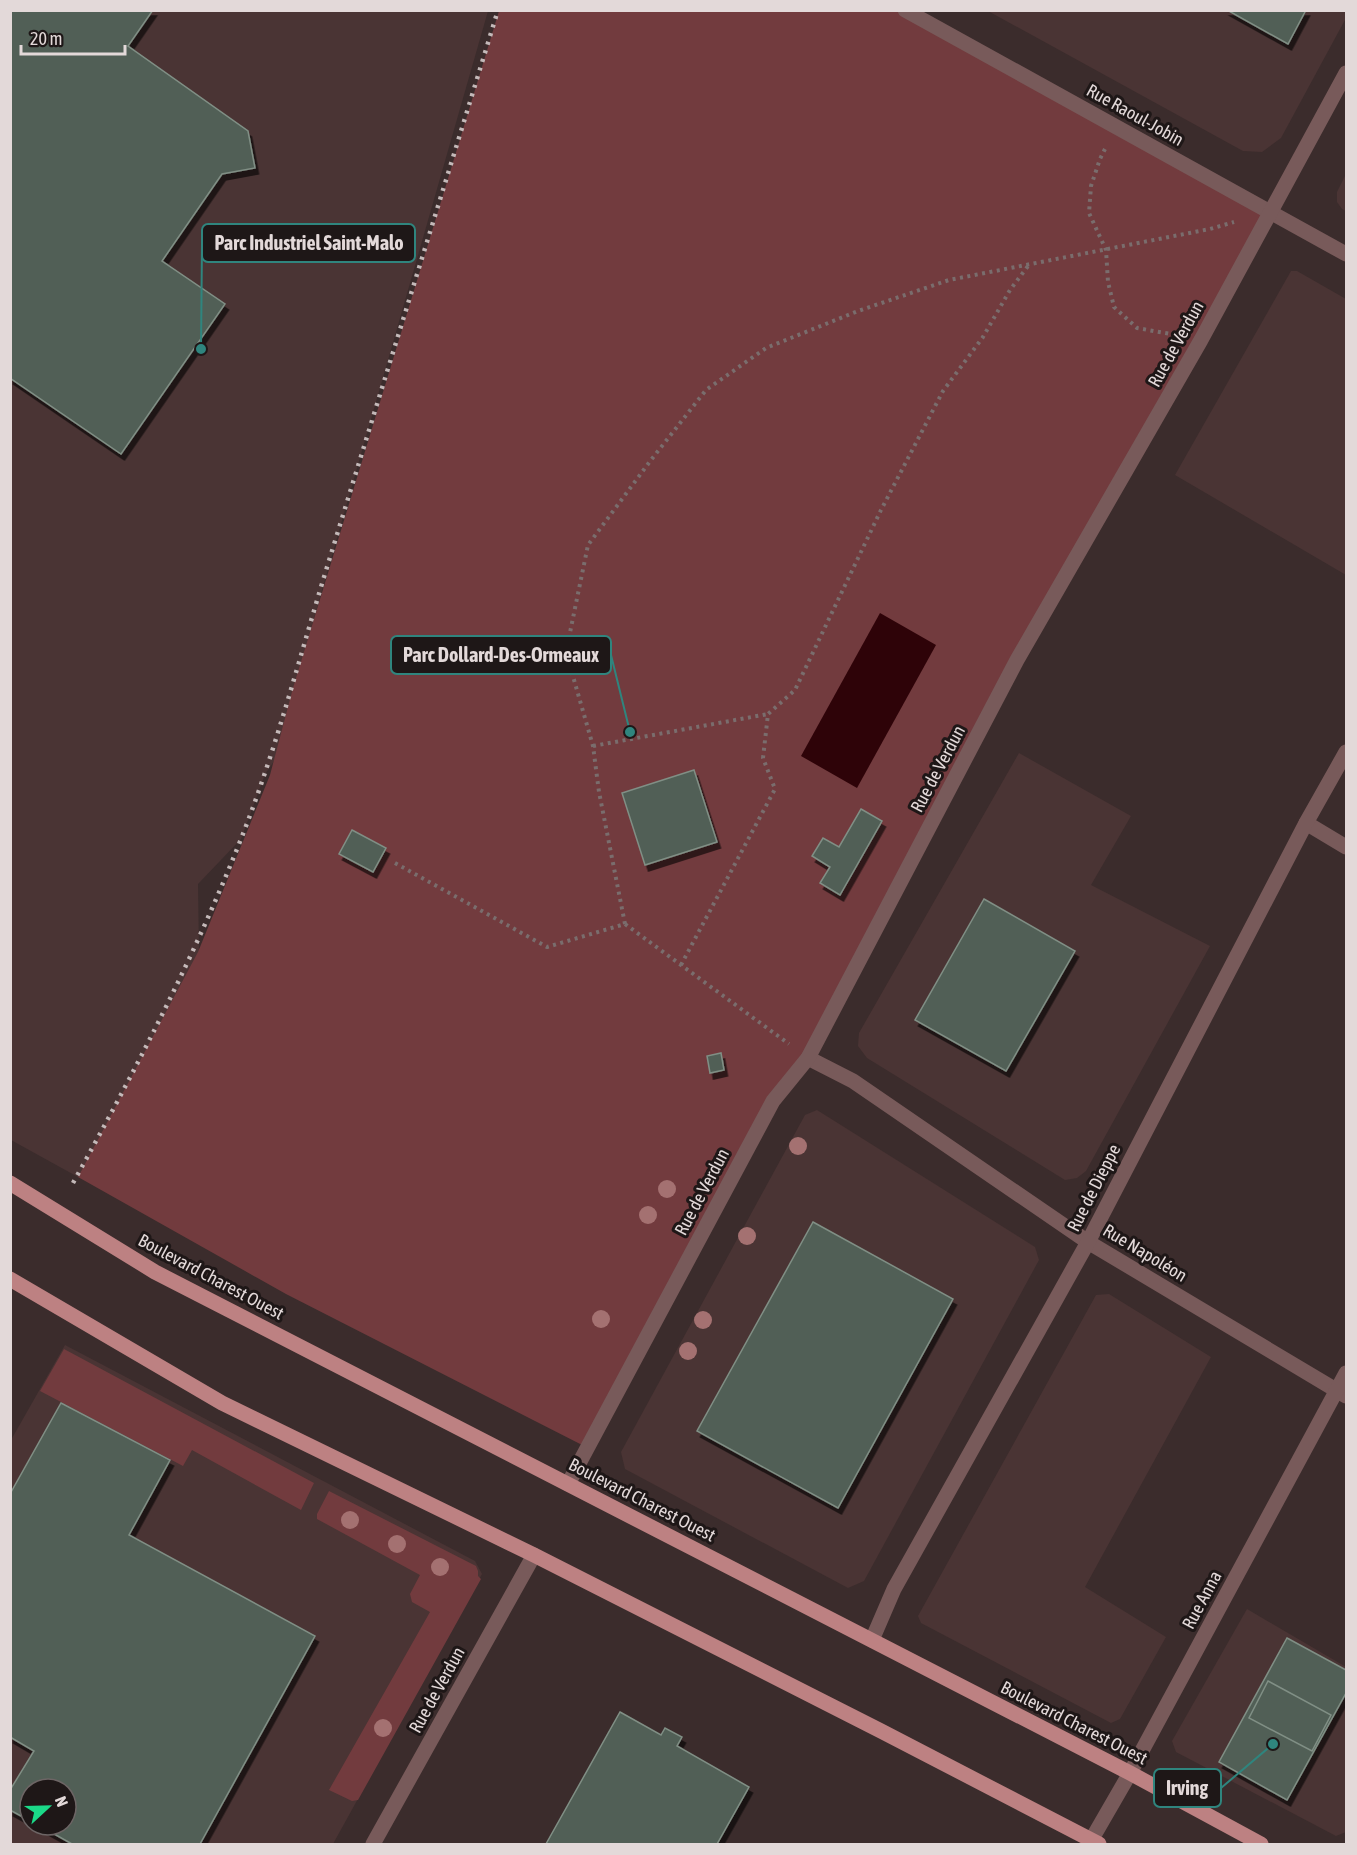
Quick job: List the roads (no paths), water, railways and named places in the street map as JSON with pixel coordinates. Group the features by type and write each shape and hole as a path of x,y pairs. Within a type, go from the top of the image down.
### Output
{"main road":[{"name":"Boulevard Charest Ouest","path":"10,1183 155,1272 1130,1773 1261,1845"},
{"path":"10,1279 222,1403 534,1555 871,1726 1093,1843"}],"street":[{"name":"Rue Raoul-Jobin","path":"905,10 1347,254"},
{"name":"Rue de Verdun","path":"568,1484 773,1101 808,1058 1017,660 1201,340 1347,73"},
{"name":"Rue de Dieppe","path":"872,1640 894,1589 1088,1242 1305,823 1347,752"},
{"path":"1305,823 1347,847"},
{"name":"Rue Napoléon","path":"808,1058 853,1081 1088,1242 1342,1393"},
{"name":"Rue Anna","path":"1093,1843 1342,1393 1347,1373"},
{"name":"Rue de Verdun","path":"374,1845 534,1555"}],"railway":[{"path":"73,1183 184,971 223,883 254,804 498,10"}],"place":[{"name":"Parc Industriel Saint-Malo","path":"201,349"},
{"name":"Parc Dollard-Des-Ormeaux","path":"630,732"},
{"name":"Irving","path":"1273,1744"}]}
